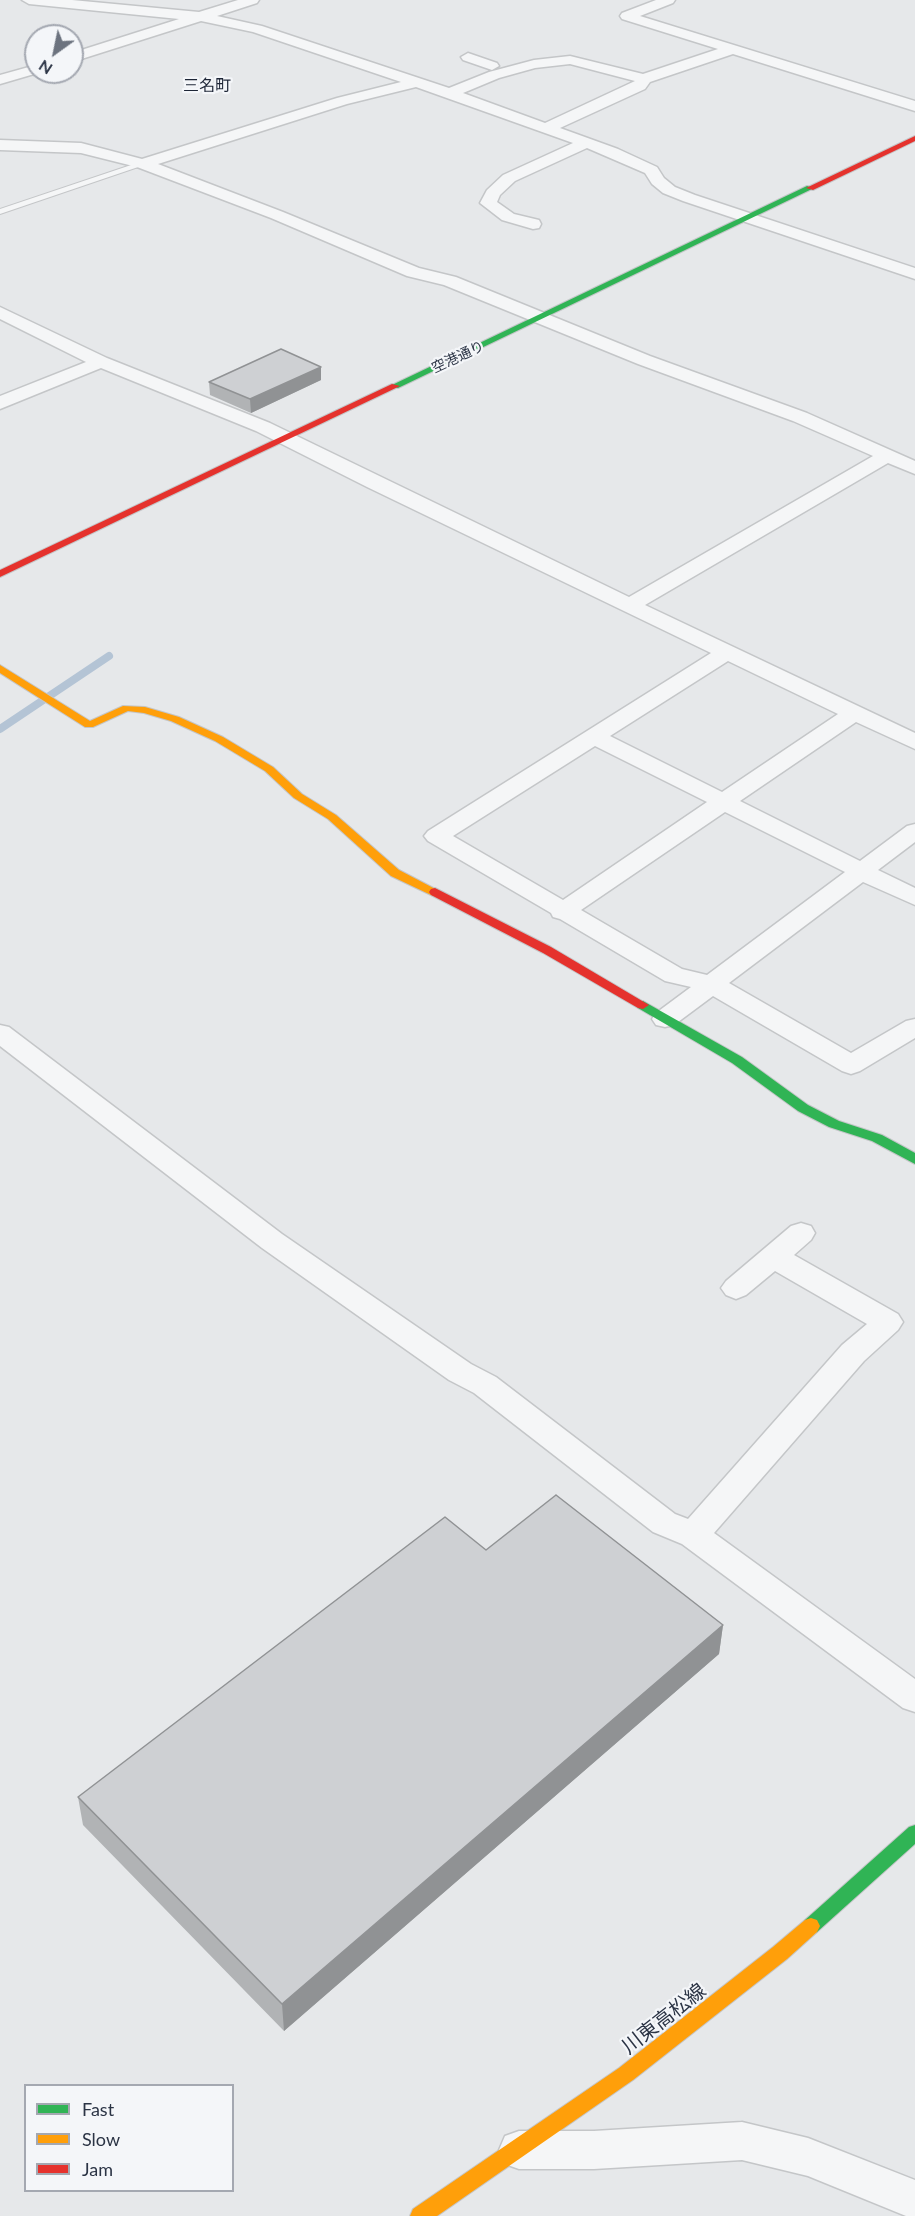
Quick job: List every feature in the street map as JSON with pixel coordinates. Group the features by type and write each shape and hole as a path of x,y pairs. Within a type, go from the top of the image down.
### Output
{"main road":[{"name":"空港通り","path":"0,573 749,219 915,138"},
{"path":"703,220 746,200"},
{"path":"508,311 535,299"},
{"path":"242,436 284,417"},
{"path":"0,668 89,725 127,708 145,710 175,719 219,739 269,769 298,796 332,817 395,873 449,898 547,950 737,1060 803,1108 834,1124 877,1138 915,1159"},
{"name":"川東高松線","path":"420,2216 626,2074 771,1960 915,1833"}],"street":[{"path":"29,0 203,17 257,29 421,83 546,128 651,170 658,181 669,190 915,274"},
{"path":"84,54 252,0"},
{"path":"668,0 627,16 915,106"},
{"path":"450,93 494,75 534,64 570,60 644,79 735,48"},
{"path":"143,164 342,101 421,83 480,61"},
{"path":"1,79 24,72"},
{"path":"546,128 640,86 644,79"},
{"path":"533,224 508,217 488,203 493,193 509,178 586,143"},
{"path":"0,145 81,148 143,164 277,215 413,272 450,281 508,311 539,318 800,417 915,468"},
{"path":"0,312 101,362 263,427 915,742"},
{"path":"0,403 101,362"},
{"path":"630,605 887,456"},
{"path":"727,652 436,836 562,912 674,975 711,984 851,1065 915,1027"},
{"path":"562,912 854,713"},
{"path":"594,736 915,898"},
{"path":"665,1019 915,831"},
{"path":"0,1033 272,1241 460,1372 485,1385 664,1523 693,1535 915,1698"},
{"path":"736,1288 801,1233"},
{"path":"693,1535 853,1353 888,1322 774,1257"},
{"path":"516,2150 594,2150 742,2140 808,2157 915,2200"}],"lane":[{"path":"0,212 143,164"}],"building":[{"path":"281,349 321,367 250,399 209,382"},
{"path":"556,1495 723,1625 282,2004 78,1797 445,1517 486,1550"}],"waterway":[{"path":"0,729 109,656"}],"traffic: fast":[{"path":"395,386 810,188"},
{"path":"643,1005 737,1060 803,1108 834,1124 877,1138 915,1159"},
{"path":"811,1926 915,1833"}],"traffic: slow":[{"path":"0,668 89,725 127,708 145,710 175,719 219,739 269,769 298,796 332,817 395,873 435,892"},
{"path":"420,2216 626,2074 811,1926"}],"traffic: jam":[{"path":"810,188 915,138"},
{"path":"0,574 395,386"},
{"path":"435,892 547,950 643,1005"}],"district":[{"name":"三名町","path":"207,86"}]}
